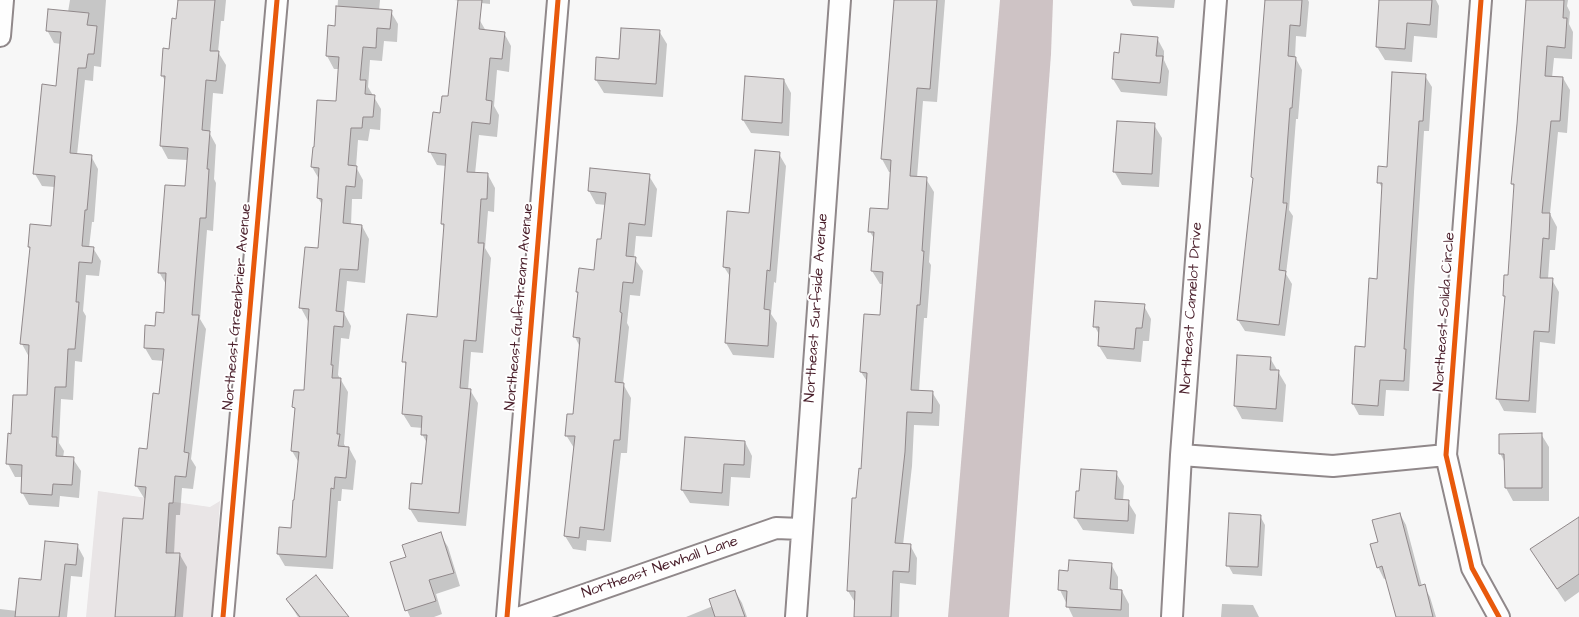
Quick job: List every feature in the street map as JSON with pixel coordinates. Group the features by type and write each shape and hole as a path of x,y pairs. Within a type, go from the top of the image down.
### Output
{"street":[{"path":"0,36 3,0"},
{"name":"Northeast Greenbrier Avenue","path":"223,617 277,0"},
{"name":"Northeast Gulfstream Avenue","path":"507,617 558,0"},
{"name":"Northeast Surfside Avenue","path":"796,617 840,0"},
{"name":"Northeast Camelot Drive","path":"1172,617 1181,455 1216,0"},
{"name":"Northeast Solida Circle","path":"1481,0 1446,455 1472,568 1499,617"},
{"path":"1181,455 1333,466 1446,455"},
{"name":"Northeast Newhall Lane","path":"521,617 776,528 801,529"}],"shaded area":[{"path":"1000,0 1053,0 1051,54 1009,617 948,617"},
{"path":"98,491 210,507 220,501 212,617 86,617"}],"building":[{"path":"178,0 215,0 210,51 219,51 216,81 206,80 202,130 210,131 207,169 209,169 206,218 200,218 192,315 199,315 184,452 189,453 186,477 175,476 173,503 169,503 166,553 180,553 175,617 115,617 123,518 143,519 146,487 135,486 139,448 147,449 153,393 159,394 164,349 144,348 145,325 155,326 156,312 164,313 166,273 158,273 165,185 185,186 188,148 160,146 165,76 161,76 163,48 169,49 172,18 176,19"},
{"path":"458,0 482,0 479,29 505,32 502,59 490,58 486,100 492,101 490,124 472,122 467,172 488,173 487,199 481,199 478,243 484,243 476,341 464,340 460,388 471,389 459,513 409,509 411,483 422,484 427,435 421,435 422,416 402,414 406,362 402,362 407,314 437,317 444,224 441,224 446,154 428,152 433,112 440,113 442,96 448,96"},
{"path":"894,0 937,0 930,89 917,88 910,176 927,177 920,305 917,305 911,390 933,391 932,413 907,412 905,452 895,543 911,544 909,572 893,571 891,617 854,617 855,591 847,591 852,498 856,498 859,468 861,469 867,373 860,372 864,314 880,315 883,272 871,271 874,232 868,232 870,208 888,209 891,160 881,159"},
{"path":"1265,0 1302,0 1300,26 1290,25 1288,56 1296,57 1283,203 1287,203 1279,270 1286,271 1279,325 1237,320 1253,178 1251,177"},
{"path":"1379,0 1432,0 1430,25 1407,23 1405,49 1376,47"},
{"path":"1526,0 1564,0 1563,18 1567,18 1565,48 1547,46 1545,76 1563,77 1560,121 1551,121 1542,213 1550,213 1549,239 1543,238 1540,278 1553,278 1549,332 1534,331 1529,401 1496,399 1505,296 1503,296 1504,275 1508,275 1514,184 1511,184"},
{"path":"336,6 392,10 390,29 377,28 376,48 363,47 360,80 366,80 365,94 375,95 373,117 363,117 362,128 351,128 348,165 357,166 355,187 346,186 343,223 362,225 358,270 340,269 336,311 344,312 343,327 334,326 331,365 333,365 332,378 341,378 337,434 340,434 338,446 349,447 346,478 335,477 334,489 331,488 326,557 277,554 279,527 291,528 299,452 291,451 295,408 292,407 294,390 304,390 309,309 299,308 305,247 318,248 322,199 317,198 319,168 311,167 317,100 336,101 339,57 326,56 328,25 335,26"},
{"path":"48,9 89,13 87,25 97,26 94,54 88,54 86,68 78,68 70,153 92,155 82,246 94,247 92,263 79,262 76,302 79,302 75,349 68,349 66,387 55,387 52,437 57,437 56,456 74,457 72,485 53,484 52,495 21,493 22,465 6,464 8,433 11,434 13,395 27,395 29,345 20,344 30,247 28,247 30,224 51,226 55,176 33,174 42,84 56,86 61,32 46,31"},
{"path":"621,28 660,30 656,84 595,80 596,57 619,59"},
{"path":"1121,34 1158,37 1156,56 1163,56 1160,83 1112,79 1114,52 1119,53"},
{"path":"1392,72 1426,74 1423,121 1419,121 1404,349 1406,349 1404,381 1380,380 1378,406 1352,404 1355,346 1365,347 1369,278 1377,279 1382,183 1377,183 1378,166 1387,167"},
{"path":"745,76 784,79 782,123 742,120"},
{"path":"1117,121 1155,123 1152,174 1113,172"},
{"path":"755,150 780,152 770,271 767,270 764,309 770,310 768,346 725,343 730,268 723,267 727,211 749,213"},
{"path":"590,168 650,174 645,225 629,223 626,256 636,257 633,283 623,282 615,382 624,383 620,440 614,440 604,530 580,527 579,538 564,536 575,436 565,436 567,414 573,414 580,338 573,337 579,268 594,270 597,239 601,239 606,193 588,191"},
{"path":"1095,301 1145,304 1142,328 1136,328 1134,349 1098,346 1099,327 1093,327"},
{"path":"1237,355 1271,357 1270,370 1279,370 1276,409 1234,406"},
{"path":"1542,433 1542,488 1505,488 1504,454 1499,454 1499,434"},
{"path":"685,437 745,441 744,465 724,464 722,493 681,490"},
{"path":"1081,469 1117,471 1115,499 1129,500 1128,521 1074,518 1076,491 1079,491"},
{"path":"1229,513 1261,515 1258,567 1226,566"},
{"path":"1400,513 1419,586 1425,584 1433,617 1396,617 1382,566 1377,568 1370,544 1378,542 1372,520"},
{"path":"1579,517 1579,574 1557,589 1530,549"},
{"path":"441,532 454,573 429,580 436,601 405,611 390,562 406,557 402,545"},
{"path":"45,541 78,544 76,565 65,564 59,617 15,617 19,578 41,580"},
{"path":"1069,560 1112,563 1110,589 1122,590 1121,610 1066,607 1067,591 1058,590 1059,570 1068,571"},
{"path":"316,575 349,617 300,617 286,599"},
{"path":"735,590 745,617 715,617 709,599"}],"cycle path":[{"path":"223,617 277,0"},
{"path":"507,617 558,0"},
{"path":"1481,0 1446,455 1472,568 1499,617"}]}
